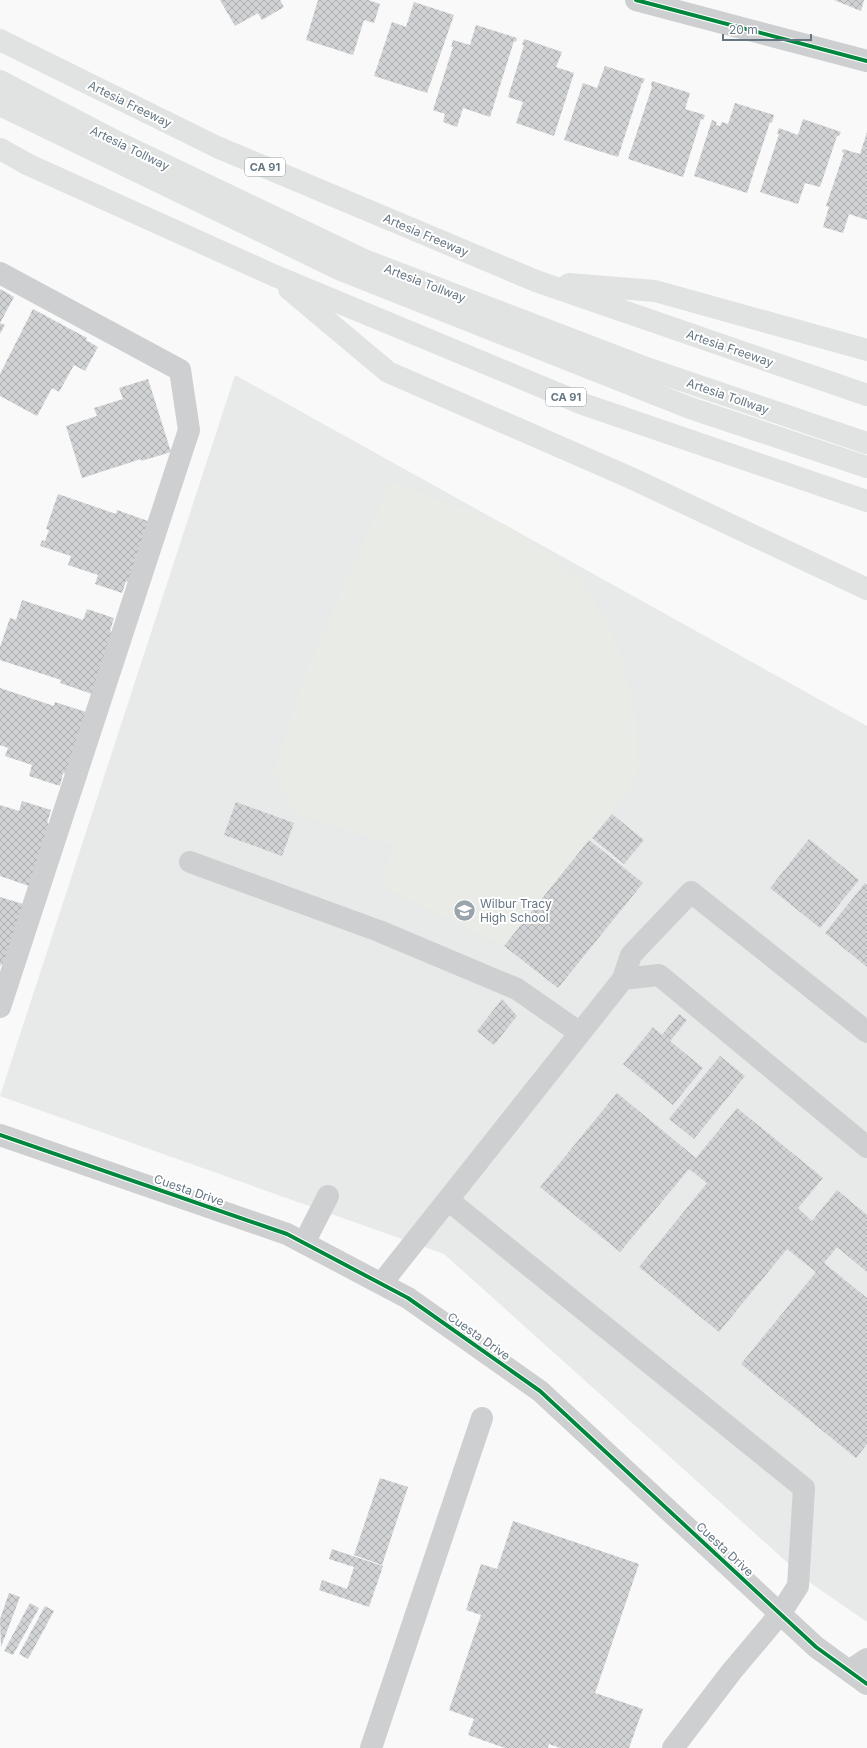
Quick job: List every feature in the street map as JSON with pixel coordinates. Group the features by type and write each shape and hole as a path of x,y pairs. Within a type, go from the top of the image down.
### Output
{"highway":[{"name":"Artesia Freeway","path":"0,40 217,147 536,281 867,395"},
{"name":"Artesia Tollway","path":"0,81 122,144 364,260 650,369 867,443"},
{"name":"Artesia Tollway","path":"0,105 341,270 690,408 867,467"},
{"name":"CA 91","path":"0,149 29,165 272,275 583,404 867,501"},
{"path":"272,275 388,372 631,478 867,589"},
{"path":"536,281 654,291 867,350"}],"street":[{"path":"636,0 867,61"},
{"path":"0,273 180,370 189,430 0,1007"},
{"path":"190,862 379,931 517,989 580,1032"},
{"path":"381,1284 623,979 631,954 691,892 867,1032"},
{"path":"623,979 659,975 867,1147"},
{"name":"Cuesta Drive","path":"0,1135 287,1234 408,1298 540,1391 816,1647 867,1684"},
{"path":"304,1243 328,1196"},
{"path":"448,1200 804,1488 798,1586 780,1614 732,1671 673,1748"},
{"path":"371,1748 482,1418"},
{"path":"849,1671 867,1659"}],"shaded area":[{"name":"Wilbur Tracy High School","path":"235,375 867,726 867,1622 809,1582 444,1254 0,1096"},
{"path":"390,481 506,525 564,564 585,584 608,624 623,662 637,720 638,771 629,792 504,946 380,886 394,845 294,813 273,774 305,674"}],"building":[{"path":"220,0 280,0 284,7 262,20 258,13 235,26"},
{"path":"318,0 368,0 380,4 374,23 364,20 353,55 306,40"},
{"path":"834,0 864,0 861,11"},
{"path":"414,2 454,15 427,93 374,76 392,22 406,27"},
{"path":"476,25 517,38 516,42 514,41 490,117 463,108 457,127 443,122 445,114 433,110 453,47 451,47 453,40 470,45"},
{"path":"524,39 562,52 556,67 574,73 554,136 516,123 523,102 508,97 524,45 522,45"},
{"path":"605,66 645,79 642,83 618,157 564,140 583,83 597,88"},
{"path":"652,81 690,93 685,109 705,115 703,120 701,119 683,177 628,159 652,87"},
{"path":"735,103 774,115 772,123 770,122 747,193 694,176 712,120 717,122 716,125 720,126 722,122 728,124"},
{"path":"803,119 841,132 839,136 837,136 820,187 805,183 798,204 760,192 779,134 777,134 779,128 798,135"},
{"path":"867,132 867,220 849,214 843,233 823,227 829,207 826,206 844,153 842,152 843,149 860,154"},
{"path":"0,289 14,297 0,323"},
{"path":"33,309 87,338 86,340 98,347 85,371 74,365 59,392 52,388 37,416 0,396 0,374"},
{"path":"0,323 5,325 0,334"},
{"path":"148,379 171,452 141,461 141,459 82,478 66,426 97,416 94,408 123,399 119,388"},
{"path":"58,494 116,514 117,510 148,521 128,582 126,581 122,593 95,584 98,575 68,565 71,556 40,546 42,540 45,541 49,530 46,529"},
{"path":"22,600 83,620 87,609 114,618 110,631 112,632 92,694 60,683 61,680 0,660 0,647 10,618 16,620"},
{"path":"0,688 54,706 55,702 86,712 66,774 63,773 60,786 29,776 32,765 5,756 8,748 0,745"},
{"path":"22,801 51,810 47,823 49,824 29,886 0,876 0,805 19,811"},
{"path":"236,802 294,823 282,856 224,835"},
{"path":"612,814 644,840 624,864 592,838"},
{"path":"809,839 859,880 820,928 770,888"},
{"path":"589,840 643,883 558,988 504,946"},
{"path":"865,883 867,885 867,967 825,933"},
{"path":"0,897 23,904 3,965 1,964 0,967"},
{"path":"502,999 517,1016 494,1045 477,1031"},
{"path":"679,1014 687,1020 670,1041 703,1068 673,1105 623,1064 653,1027 662,1035"},
{"path":"720,1056 745,1076 694,1139 669,1119"},
{"path":"617,1093 696,1158 737,1108 823,1178 798,1208 812,1221 837,1190 867,1215 867,1272 837,1247 824,1263 867,1298 867,1444 856,1458 741,1364 816,1272 787,1249 719,1332 639,1267 707,1183 689,1169 620,1252 540,1187"},
{"path":"380,1478 408,1487 382,1565 354,1555"},
{"path":"513,1521 639,1564 595,1693 643,1709 629,1748 560,1748 549,1744 548,1748 505,1748 468,1735 474,1719 449,1710 481,1615 466,1610 481,1564 497,1569"},
{"path":"332,1549 383,1566 369,1607 319,1590 322,1580 347,1589 354,1567 329,1559"},
{"path":"9,1593 20,1597 1,1647 0,1619"},
{"path":"30,1603 39,1608 13,1655 4,1651"},
{"path":"45,1606 54,1611 28,1659 19,1654"}],"cycle path":[{"path":"636,0 867,61"},
{"path":"0,1135 287,1234 408,1298 540,1391 816,1647 867,1684"}],"place":[{"name":"Wilbur Tracy High School","path":"464,910"}]}
